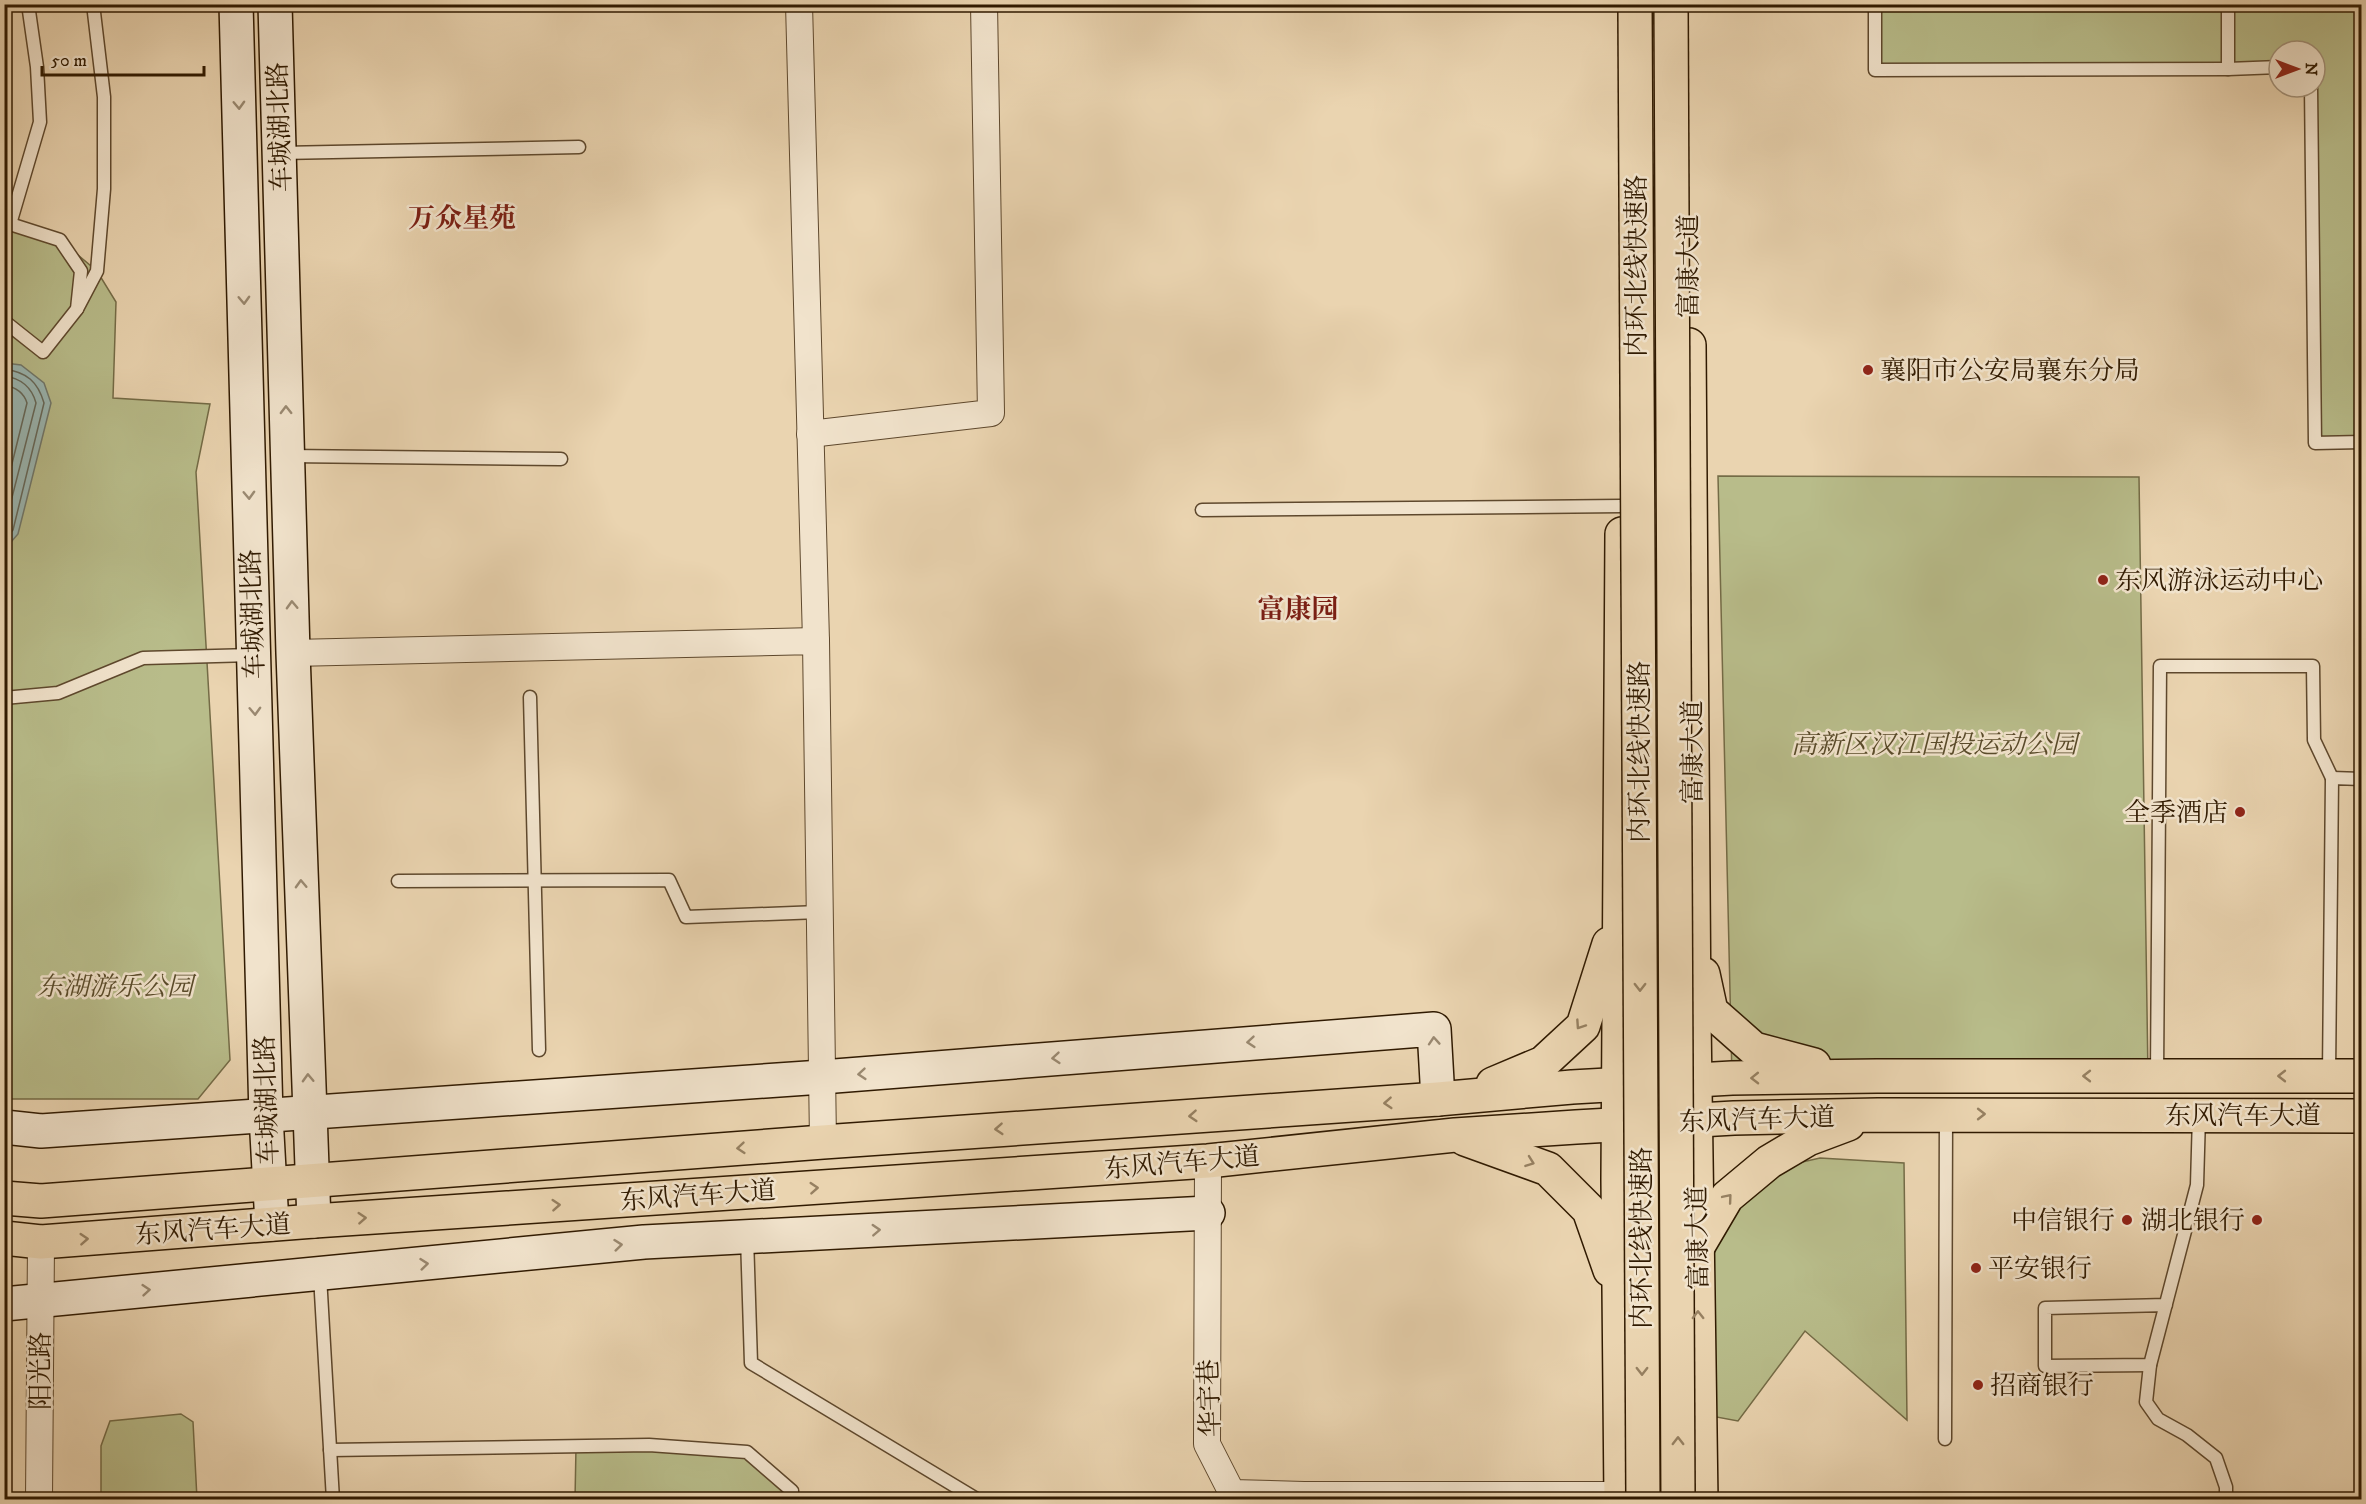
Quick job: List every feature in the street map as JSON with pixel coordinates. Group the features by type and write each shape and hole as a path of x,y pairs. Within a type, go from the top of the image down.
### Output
{"main road":[{"path":"1620,4 1622,506 1618,1124 1619,1296 1628,1498"},
{"name":"内环北线快速路","path":"1628,1498 1635,4"},
{"name":"内环北线快速路","path":"1671,4 1678,1500"},
{"name":"富康大道","path":"1687,4 1693,932 1701,1500"},
{"path":"1452,1098 1543,1063 1583,1026 1620,911"},
{"path":"1693,932 1711,1011 1754,1050 1857,1076"},
{"name":"东风汽车大道","path":"4,1198 41,1201 312,1182 823,1142 1452,1098 1572,1086 1857,1076 2361,1076"},
{"name":"东风汽车大道","path":"4,1238 41,1242 314,1221 1208,1161 1455,1135 1695,1120 1946,1114 2361,1116"},
{"path":"1697,1248 1727,1197 1769,1162 1808,1139 1870,1115"},
{"path":"1455,1135 1548,1169 1589,1210 1619,1296"}],"street":[{"name":"车城湖北路","path":"236,4 266,1116 272,1224"},
{"name":"车城湖北路","path":"275,4 293,653 314,1221"},
{"path":"799,4 816,641 823,1142"},
{"path":"810,434 991,413 984,4"},
{"path":"293,653 816,641"},
{"path":"4,1127 41,1131 310,1114 1434,1029 1452,1098"},
{"name":"华宇巷","path":"1208,1161 1208,1444 1232,1493 1342,1497 1628,1498"},
{"path":"4,1304 644,1242 1208,1213"},
{"name":"阳光路","path":"39,1500 41,1242"}],"lane":[{"path":"28,4 37,67 40,122 6,222 60,240 81,271 77,309"},
{"path":"4,321 43,352 77,309 97,271 104,189 104,97 93,4"},
{"path":"1875,4 1875,70 2267,67"},
{"path":"2228,4 2228,69"},
{"path":"2311,99 2315,443 2361,442"},
{"path":"279,153 579,147"},
{"path":"288,456 561,459"},
{"path":"1202,510 1622,506"},
{"path":"4,698 58,693 143,658 253,655"},
{"path":"2157,1076 2160,666 2313,666 2314,740 2332,778 2329,1076"},
{"path":"530,697 539,1050"},
{"path":"2332,778 2361,779"},
{"path":"398,881 669,880 686,917 819,912"},
{"path":"1945,1439 1946,1114"},
{"path":"2199,1115 2197,1185 2150,1365 2146,1402 2158,1419 2187,1435 2216,1458 2226,1487 2226,1500"},
{"path":"747,1236 752,1363 978,1500"},
{"path":"320,1274 333,1500"},
{"path":"2150,1365 2045,1366 2045,1308 2166,1305"},
{"path":"330,1450 649,1445 747,1452 792,1491 792,1500"}],"green space":[{"path":"1875,5 2361,5 2361,442 2315,443 2315,99 2327,99 2327,39 2267,39 2267,67 1875,70"},
{"name":"东湖游乐公园","path":"5,221 60,240 97,271 116,302 113,398 210,404 196,472 230,1060 198,1099 5,1099"},
{"name":"高新区汉江国投运动公园","path":"1718,476 2139,477 2148,1076 1732,1078"},
{"path":"1820,1158 1904,1163 1907,1420 1805,1331 1738,1421 1700,1414 1712,1243 1734,1204 1776,1168"},
{"path":"181,1414 193,1422 197,1499 101,1499 101,1446 110,1421"},
{"path":"576,1447 747,1452 792,1500 575,1500"}],"water":[{"path":"5,363 21,365 44,383 51,403 18,534 5,549"}],"place":[{"name":"襄阳市公安局襄东分局","path":"1868,370"},
{"name":"东风游泳运动中心","path":"2103,580"},
{"name":"全季酒店","path":"2240,812"},
{"name":"中信银行","path":"2127,1220"},
{"name":"湖北银行","path":"2257,1220"},
{"name":"平安银行","path":"1976,1268"},
{"name":"招商银行","path":"1978,1385"}],"district":[{"name":"万众星苑","path":"462,218"},
{"name":"富康园","path":"1298,609"}]}
